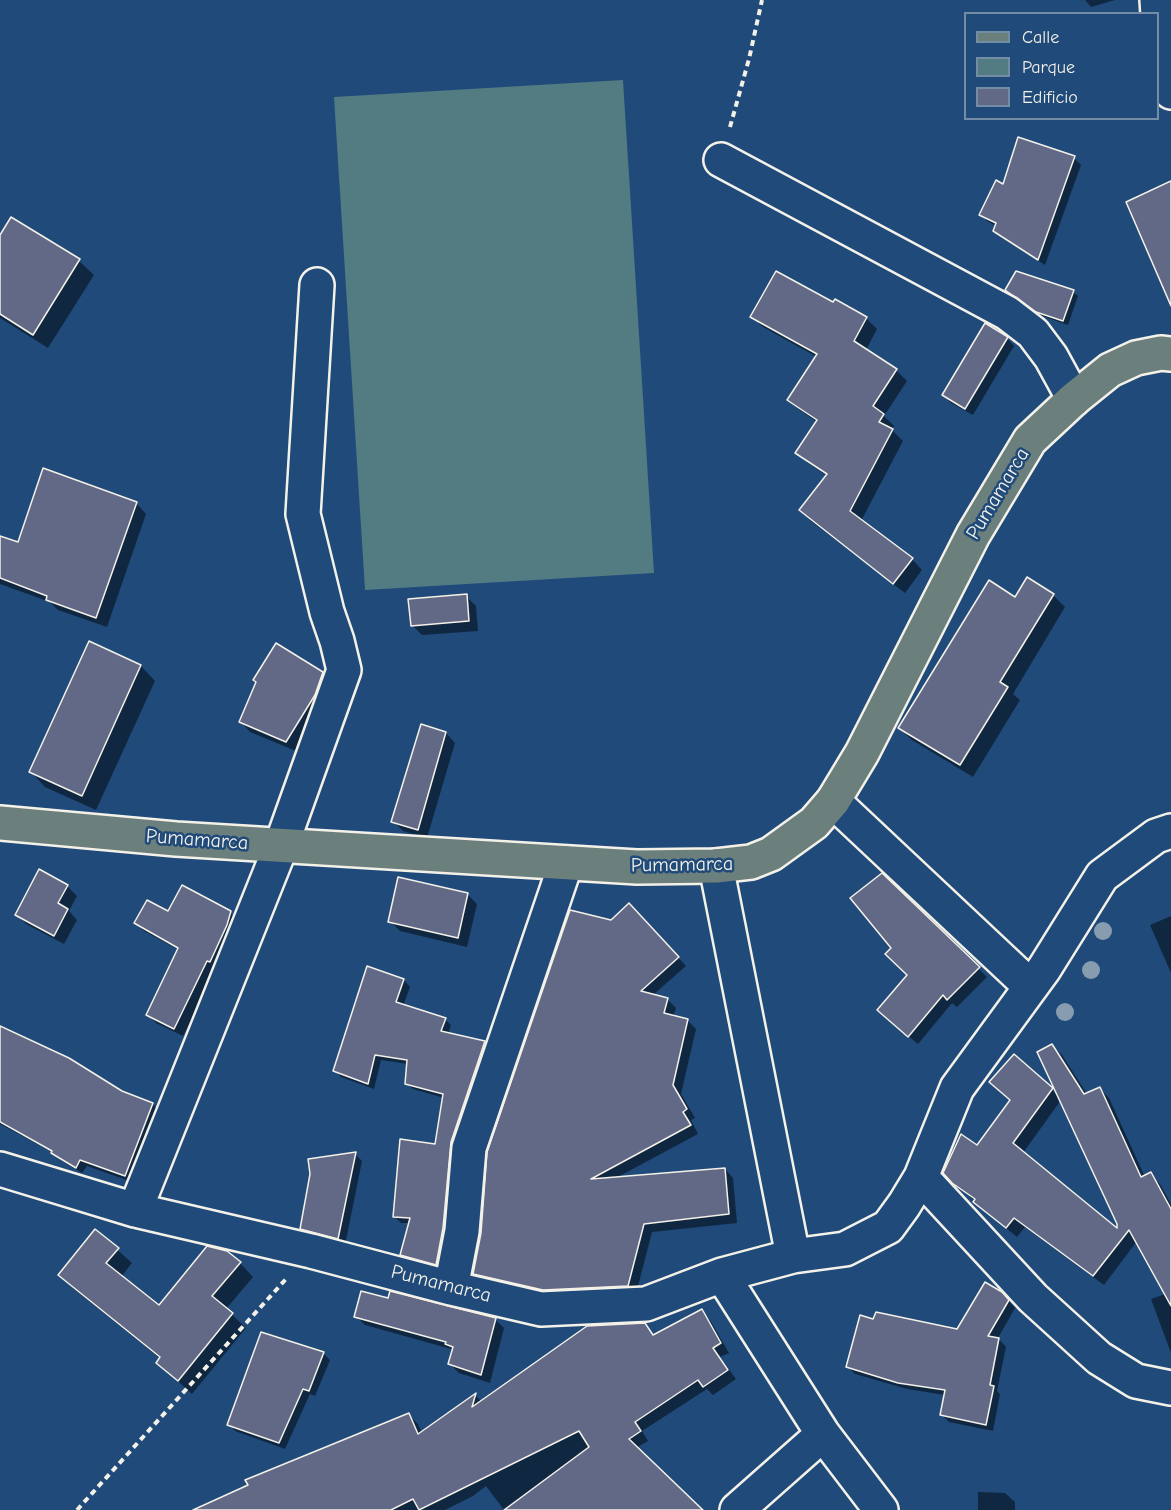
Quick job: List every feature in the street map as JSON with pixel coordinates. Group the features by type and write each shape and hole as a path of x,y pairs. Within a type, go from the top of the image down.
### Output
{"main road":[{"name":"Pumamarca","path":"0,823 176,839 637,867 716,866 751,862 771,854 814,823 833,801 862,753 973,535 1030,440 1074,399 1110,370 1136,358 1161,353 1171,354"}],"street":[{"path":"1159,29 1171,92"},
{"path":"722,160 1007,313 1033,333 1051,357 1074,399"},
{"path":"135,1210 280,846 344,670 303,514 317,285"},
{"path":"833,801 1031,987"},
{"name":"Pumamarca","path":"0,1169 135,1210 311,1251 541,1309 646,1304 722,1275 793,1256 845,1249 888,1227 904,1205 921,1177 957,1088 1031,987 1102,876 1156,836 1171,831"},
{"path":"451,1288 462,1231 469,1148 566,863"},
{"path":"716,866 793,1256"},
{"path":"921,1177 1034,1298 1099,1358 1136,1381 1171,1389"},
{"path":"722,1275 823,1434 881,1510"},
{"path":"737,1510 823,1434"}],"path":[{"path":"722,160 722,152 737,103 762,0"},
{"path":"77,1510 311,1251"}],"green space":[{"path":"623,80 654,573 365,590 334,97"}],"building":[{"path":"1018,137 1075,156 1038,260 993,231 996,223 979,215 996,180 1003,184"},
{"path":"1171,181 1171,306 1126,202"},
{"path":"11,217 80,259 33,335 0,314 0,235"},
{"path":"776,271 833,302 835,299 867,317 854,341 897,369 873,406 884,414 879,422 893,429 850,511 913,558 893,584 799,510 827,474 795,453 817,420 787,400 817,354 750,317"},
{"path":"1016,271 1074,290 1063,321 1036,312 1005,290"},
{"path":"985,323 1008,337 965,409 942,395"},
{"path":"43,468 137,502 96,618 46,600 47,596 0,578 0,536 18,542"},
{"path":"1027,577 1054,594 1000,682 1008,687 960,765 898,728 989,580 1015,597"},
{"path":"467,594 469,621 411,626 408,599"},
{"path":"89,641 141,665 82,796 29,772"},
{"path":"276,643 323,672 315,695 286,742 239,722 256,682 253,680"},
{"path":"421,724 446,732 418,830 391,822"},
{"path":"39,869 68,885 58,903 68,909 54,936 15,915"},
{"path":"882,873 980,967 947,1000 943,995 908,1037 877,1010 907,975 885,954 891,948 850,898"},
{"path":"398,877 468,893 458,938 388,922"},
{"path":"182,885 231,911 210,962 207,961 174,1029 146,1015 178,948 134,923 147,900 168,911"},
{"path":"629,903 679,957 641,991 668,998 664,1013 688,1019 673,1085 687,1109 683,1112 691,1125 591,1179 725,1168 729,1214 644,1224 628,1286 543,1290 473,1274 481,1233 487,1152 570,910 611,920"},
{"path":"367,966 404,979 396,1002 446,1018 441,1031 485,1041 451,1142 443,1228 436,1265 400,1255 410,1218 393,1217 400,1139 435,1144 443,1094 405,1084 407,1060 375,1055 368,1084 333,1071"},
{"path":"0,1026 69,1058 122,1091 153,1103 125,1176 80,1160 76,1168 51,1153 52,1151 0,1122"},
{"path":"1052,1044 1084,1094 1100,1087 1141,1177 1151,1172 1171,1209 1171,1306 1129,1230 1093,1276 1014,1218 1006,1228 973,1202 975,1199 952,1183 943,1173 961,1134 977,1145 1010,1100 989,1082 1014,1054 1053,1088 1013,1143 1117,1228 1037,1052"},
{"path":"356,1152 338,1239 300,1229 310,1174 308,1159"},
{"path":"95,1229 119,1248 106,1263 159,1305 207,1246 227,1251 241,1262 212,1296 233,1313 178,1381 156,1363 160,1357 58,1275"},
{"path":"985,1282 1002,1292 1009,1300 988,1336 999,1338 990,1385 994,1386 986,1425 940,1415 945,1390 898,1383 846,1367 860,1315 873,1319 876,1312 957,1329"},
{"path":"361,1291 388,1298 390,1291 496,1318 481,1375 448,1364 453,1347 445,1344 446,1342 354,1317"},
{"path":"702,1309 721,1343 713,1348 728,1370 703,1387 698,1380 635,1422 641,1431 629,1439 703,1510 504,1510 589,1447 579,1431 419,1510 413,1499 391,1510 193,1510 248,1485 245,1480 409,1413 418,1434 476,1393 472,1407 587,1326 645,1323 653,1335"},
{"path":"261,1332 324,1352 309,1391 303,1389 279,1443 227,1425"}]}
